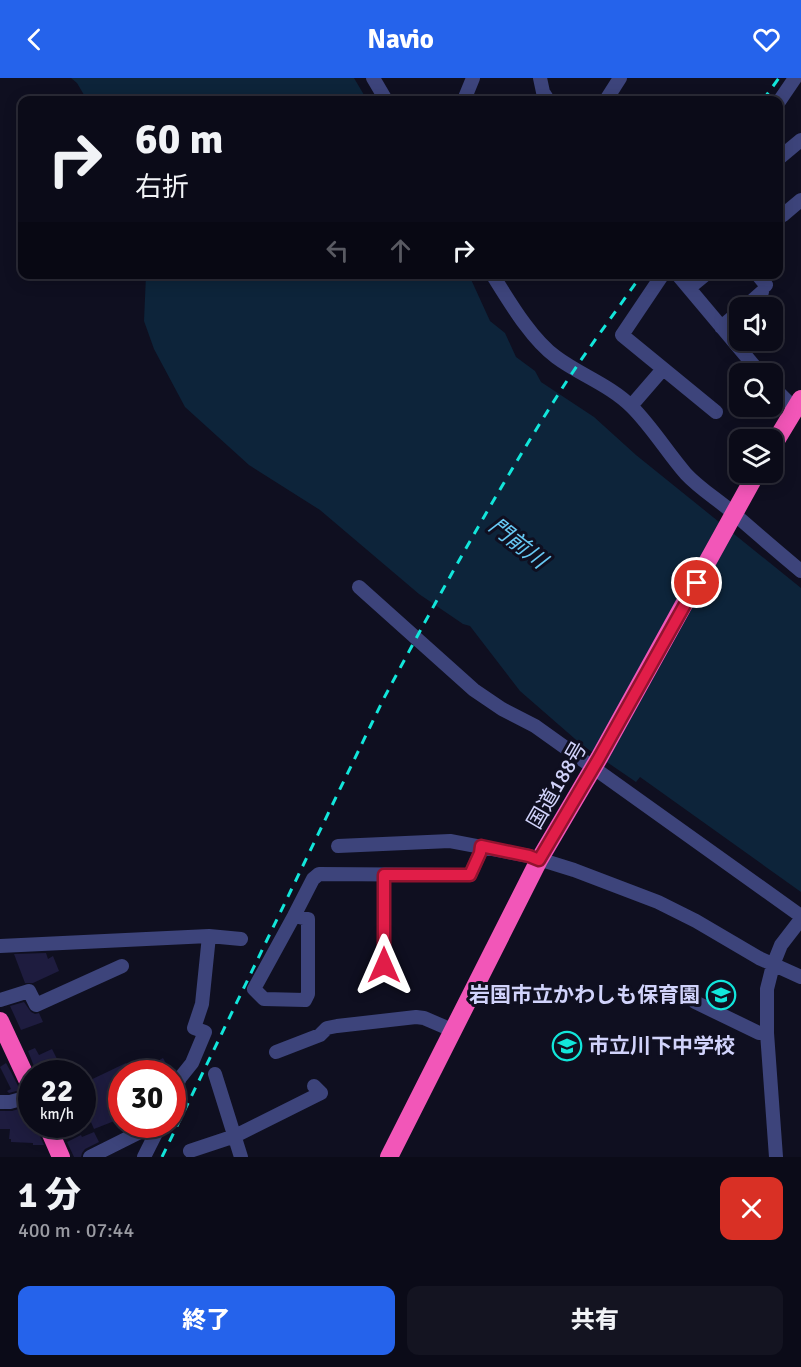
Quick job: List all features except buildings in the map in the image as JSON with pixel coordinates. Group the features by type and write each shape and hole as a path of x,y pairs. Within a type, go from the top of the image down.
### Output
{"highway":[{"path":"783,429 798,404"},
{"name":"国道188号","path":"389,1157 539,860 596,763 752,483"},
{"path":"1,1025 18,1061"},
{"path":"53,1138 61,1157"}],"street":[{"path":"373,78 384,96"},
{"path":"466,96 474,78"},
{"path":"540,78 546,96"},
{"path":"546,96 552,78"},
{"path":"609,96 620,78"},
{"path":"783,96 795,78"},
{"path":"783,155 801,140"},
{"path":"783,215 801,200"},
{"path":"495,279 544,348 631,406 687,475 732,519 744,524 801,572"},
{"path":"660,279 622,335 716,412"},
{"path":"681,279 752,363"},
{"path":"689,288 700,279"},
{"path":"752,297 762,284"},
{"path":"721,327 729,320"},
{"path":"631,406 663,369"},
{"path":"783,394 798,404"},
{"path":"359,587 474,690 502,709 536,726 596,763 801,917 781,945 767,988 767,1033 776,1157"},
{"path":"338,846 450,841 529,856 574,870 657,902 696,921 759,958 801,977"},
{"path":"294,916 308,919 308,994 305,1000 264,999 254,989 313,879 319,874 470,875 481,846"},
{"path":"384,875 384,965"},
{"path":"0,946 209,936 242,939"},
{"path":"186,1070 192,1063 205,1032 194,1028 202,1004 209,936"},
{"path":"0,1000 29,991 36,1005 122,966"},
{"path":"695,1002 759,1033 767,1033"},
{"path":"276,1052 320,1035 327,1028 337,1026 416,1017 452,1030"},
{"path":"215,1074 241,1157"},
{"path":"190,1151 235,1136 321,1093 314,1086"},
{"path":"0,1102 18,1099"},
{"path":"90,1157 128,1138"},
{"path":"144,1157 153,1138"}],"water":[{"path":"71,78 354,78 365,96 85,96"},
{"name":"門前川","path":"146,279 471,279 490,321 505,333 516,357 535,371 541,382 594,417 636,455 801,588 801,892 640,777 636,782 582,745 520,691 470,626 463,624 419,594 320,510 249,465 185,407 154,349 144,321"}],"railway":[{"path":"766,96 779,78"},
{"path":"162,1157 384,698 426,620 537,428 580,361 638,279"}],"place":[{"name":"岩国市立かわしも保育園","path":"721,995"},
{"name":"市立川下中学校","path":"567,1046"}],"route":[{"path":"384,965 384,875 470,875 481,846 539,860 697,583"}]}
